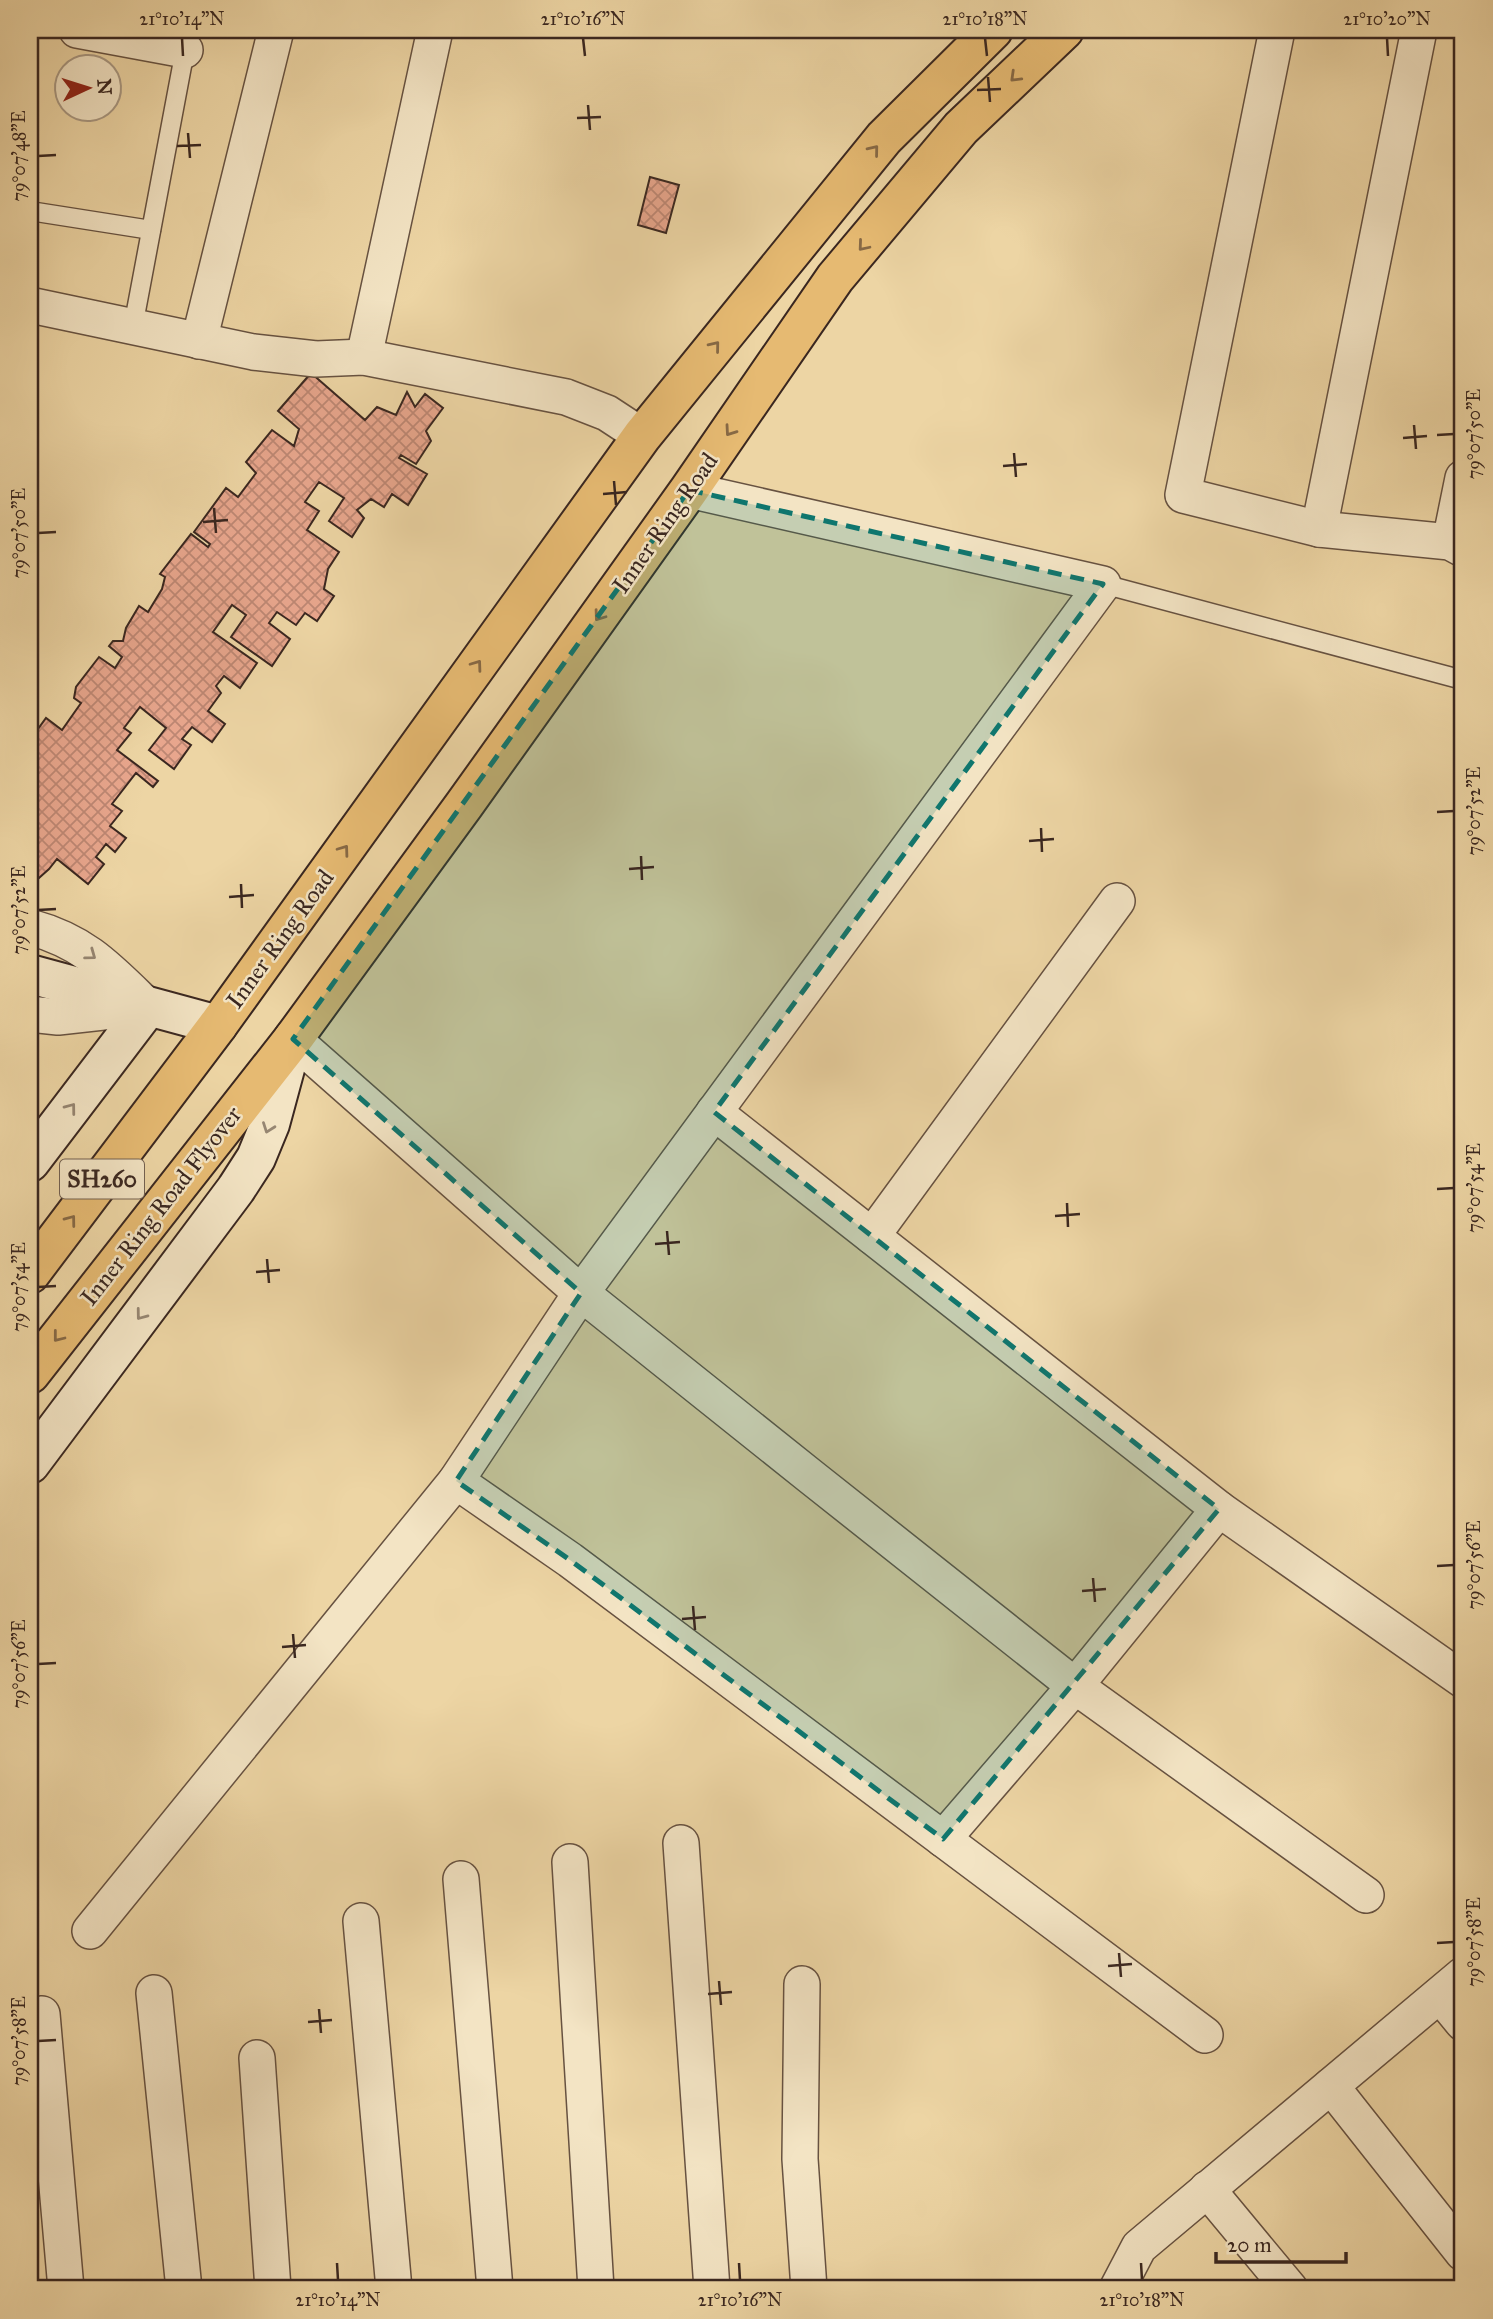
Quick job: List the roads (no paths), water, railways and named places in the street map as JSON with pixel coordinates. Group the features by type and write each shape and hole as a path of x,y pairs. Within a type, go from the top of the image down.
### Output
{"highway":[{"name":"Inner Ring Road","path":"218,1025 642,436 884,138 993,30"},
{"name":"Inner Ring Road","path":"293,1039 690,490 835,278 961,128 1064,30"},
{"name":"SH260","path":"30,1274 218,1025"},
{"name":"Inner Ring Road Flyover","path":"30,1374 293,1039"}],"street":[{"path":"77,30 185,50"},
{"path":"199,341 276,30"},
{"path":"364,357 435,30"},
{"path":"1277,30 1183,495 1319,529 1457,545 1463,478"},
{"path":"1319,529 1419,30"},
{"path":"30,304 253,352 316,359 364,357 566,397 607,413 642,436"},
{"path":"90,1931 456,1481 581,1293 1102,584 690,490"},
{"path":"872,1236 1117,901"},
{"path":"30,927 76,944 103,963 148,1007"},
{"path":"30,974 218,1025"},
{"path":"30,1014 58,1017 148,1007"},
{"path":"30,1162 148,1007"},
{"path":"30,1464 236,1189 256,1158 270,1124 293,1039 581,1293 1076,1686 1366,1895"},
{"path":"714,1112 1219,1509 1463,1680"},
{"path":"456,1481 570,1560 1205,2035"},
{"path":"943,1839 1076,1686 1219,1509"},
{"path":"681,1843 712,2289"},
{"path":"570,1862 596,2289"},
{"path":"461,1879 495,2289"},
{"path":"361,1922 394,2289"},
{"path":"802,1984 800,2159 809,2289"},
{"path":"1117,2289 1139,2247 1452,1985 1463,2023"},
{"path":"154,1993 184,2289"},
{"path":"42,2014 66,2289"},
{"path":"257,2058 274,2289"},
{"path":"1331,2086 1463,2253"},
{"path":"1207,2189 1290,2289"}],"lane":[{"path":"133,327 185,50"},
{"path":"30,211 151,230"},
{"path":"1102,584 1463,680"}]}
